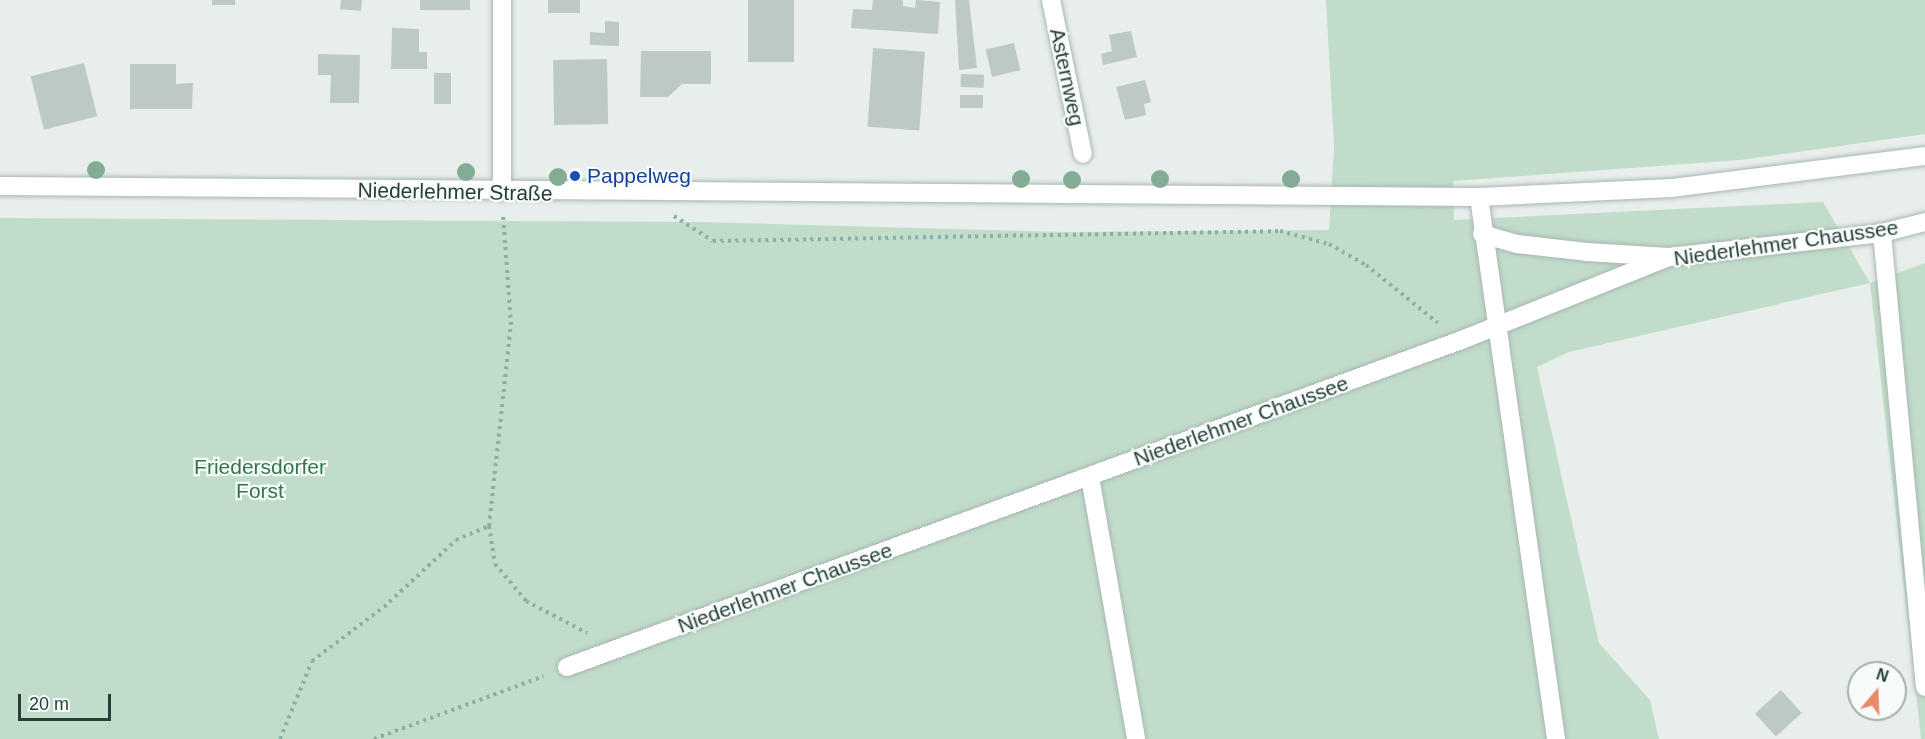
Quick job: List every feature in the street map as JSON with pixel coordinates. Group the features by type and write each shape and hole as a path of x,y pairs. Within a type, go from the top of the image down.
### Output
{"main road":[{"path":"502,0 502,191"},
{"name":"Asternweg","path":"1051,0 1083,154"},
{"path":"1556,739 1482,234 1479,197 1672,188 1925,156"},
{"name":"Niederlehmer Straße","path":"0,186 1479,197"},
{"name":"Niederlehmer Chaussee","path":"567,667 1459,341 1496,324 1669,257 1882,233 1925,222"},
{"path":"1882,233 1925,687"},
{"path":"1482,234 1587,252 1669,257"},
{"path":"1090,477 1136,739"}],"path":[{"path":"502,191 511,325 489,526 495,564 526,601 616,649"},
{"path":"663,209 713,241 1280,231 1329,244 1366,265 1459,341"},
{"path":"280,739 312,661 384,607 456,540 489,526"},
{"path":"374,739 567,667"}],"green space":[{"name":"Friedersdorfer Forst","path":"1326,0 1925,0 1925,134 1740,160 1453,181 1454,220 1823,202 1870,283 1569,352 1537,367 1599,643 1650,700 1659,739 0,739 0,218 702,222 1064,232 1329,230 1334,147"},
{"path":"1925,263 1925,739 1921,739 1870,283"}],"building":[{"path":"212,0 235,0 235,5 212,5"},
{"path":"341,0 362,0 361,11 340,9"},
{"path":"420,0 470,0 470,10 420,10"},
{"path":"548,0 580,0 580,13 548,13"},
{"path":"748,0 794,0 794,62 748,62"},
{"path":"873,0 903,0 903,6 915,8 916,0 940,2 938,34 851,28 853,9 872,10"},
{"path":"955,0 969,0 977,68 959,70"},
{"path":"605,21 619,22 619,46 590,45 590,32 605,33"},
{"path":"392,28 419,29 419,52 427,52 427,69 391,69"},
{"path":"1131,31 1137,57 1103,65 1101,54 1112,51 1109,35"},
{"path":"1014,43 1020,70 992,77 986,50"},
{"path":"873,48 925,52 919,130 867,127"},
{"path":"641,51 711,51 711,84 682,84 668,97 640,97"},
{"path":"318,54 360,55 359,103 330,103 331,75 318,75"},
{"path":"607,59 608,124 554,125 553,60"},
{"path":"84,63 97,116 44,130 31,76"},
{"path":"130,64 176,64 176,84 193,83 192,109 130,109"},
{"path":"434,73 451,73 451,104 434,104"},
{"path":"961,74 984,75 984,88 961,87"},
{"path":"1145,80 1151,102 1144,104 1146,115 1125,120 1116,87"},
{"path":"960,95 983,95 983,108 960,108"},
{"path":"1781,690 1802,713 1776,736 1755,713"}],"place":[{"name":"Pappelweg","path":"575,176"}]}
